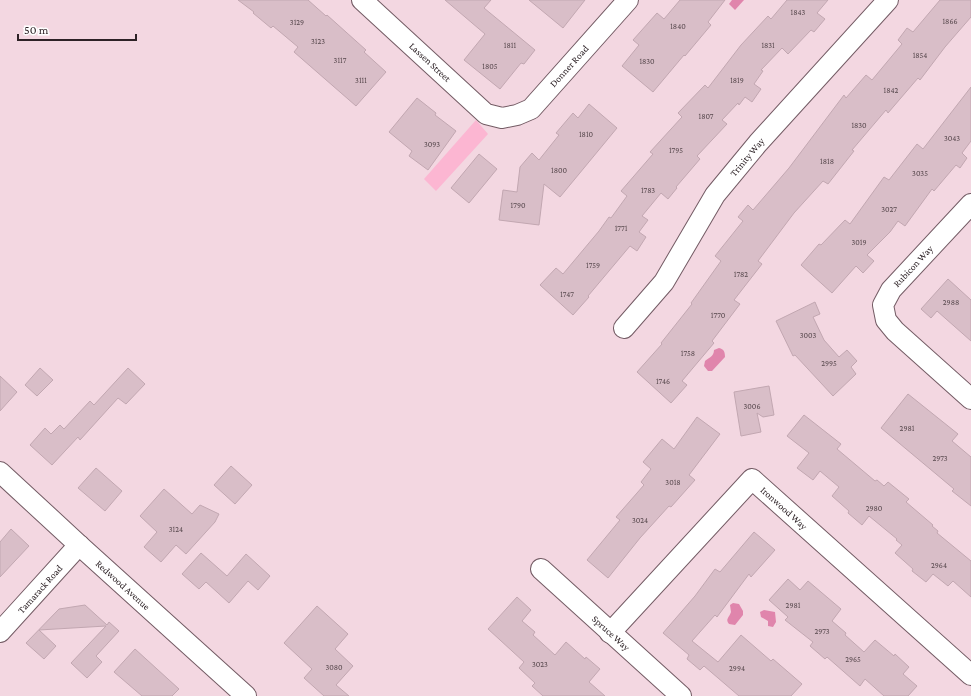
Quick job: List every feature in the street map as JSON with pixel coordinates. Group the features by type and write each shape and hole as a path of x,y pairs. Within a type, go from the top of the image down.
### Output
{"street":[{"name":"Donner Road","path":"502,118 517,115 531,108 628,0"},
{"name":"Trinity Way","path":"624,328 664,282 715,195 758,143 888,0"},
{"name":"Lassen Street","path":"371,3 486,114 502,118"},
{"name":"Rubicon Way","path":"971,204 891,290 883,305 886,320 895,331 971,399"},
{"name":"Redwood Avenue","path":"0,472 246,696"},
{"name":"Ironwood Way","path":"610,633 752,480 971,676"},
{"name":"Tamarack Road","path":"0,632 79,545"},
{"name":"Spruce Way","path":"541,570 681,696"}],"shaded area":[{"path":"732,0 744,0 735,10 729,4"},
{"path":"476,120 488,134 436,191 424,179"},
{"path":"719,348 724,351 725,357 712,371 708,371 704,366 705,361 712,356 714,350"},
{"path":"733,603 739,604 743,611 743,615 735,625 729,624 727,621 731,612 730,605"},
{"path":"764,610 775,612 776,622 773,627 768,626 768,621 761,617 760,612"}],"building":[{"path":"238,0 308,0 366,50 364,52 386,72 356,106 294,52 298,47 273,26 271,28 253,13 254,12"},
{"path":"445,0 491,0 484,8 535,50 524,64 521,63 500,89 464,60 485,34"},
{"path":"529,0 585,0 563,28"},
{"path":"680,0 725,0 708,22 711,25 653,92 622,66 639,45 633,40 657,13 664,19"},
{"path":"787,0 828,0 817,13 825,19 814,32 811,30 788,54 782,48 761,70 763,71 754,84 761,89 752,102 745,97 739,105 738,103 722,120 727,124 697,156 700,159 676,187 677,188 668,199 661,193 642,216 648,220 639,232 646,237 637,251 630,246 573,315 540,285 556,268 563,274 609,217 611,218 627,196 621,191 653,154 650,152 682,117 678,113 705,85 708,88 741,45 768,16 771,19"},
{"path":"940,0 971,0 971,17 945,47 920,80 918,78 888,113 886,110 852,150 854,151 828,184 823,181 794,213 758,261 762,264 734,300 740,304 712,341 714,343 682,381 687,385 671,403 637,372 662,344 661,343 692,304 691,303 721,261 715,256 743,221 738,217 748,205 753,210 789,168 844,95 846,98 866,75 872,80 902,44 898,40 907,28 913,32"},
{"path":"971,87 971,141 962,153 967,158 960,168 956,165 934,191 932,189 905,226 898,221 890,232 867,255 874,261 863,273 856,266 832,293 801,265 819,244 821,245 845,220 850,224 884,177 889,180 917,144 923,149"},
{"path":"417,98 436,113 435,115 456,131 428,170 409,156 412,151 389,132"},
{"path":"589,104 617,128 560,197 544,184 539,225 499,220 503,190 517,192 520,167 532,153 539,160 559,135 556,133 573,113 578,118"},
{"path":"479,154 497,169 469,203 451,188"},
{"path":"948,279 971,300 971,341 937,311 931,318 921,309"},
{"path":"815,302 820,314 813,317 824,340 839,357 847,350 857,361 851,367 856,374 833,396 795,355 793,356 776,321"},
{"path":"40,368 53,380 37,396 25,385"},
{"path":"128,368 145,384 126,404 118,398 80,440 78,437 52,465 30,445 45,428 51,434 60,425 64,429 90,401 94,405"},
{"path":"0,376 17,392 0,411"},
{"path":"769,386 774,415 763,417 757,413 761,432 741,436 734,392"},
{"path":"908,394 958,434 952,441 971,457 971,506 952,491 954,489 881,428"},
{"path":"804,415 841,444 837,449 875,481 877,480 884,486 888,482 909,499 906,502 933,525 932,526 938,531 937,533 971,561 971,597 953,581 948,586 933,574 926,582 912,571 913,569 895,553 902,545 896,540 897,539 869,516 862,525 832,496 839,487 820,471 813,480 797,468 809,453 787,436"},
{"path":"697,417 720,434 689,475 695,480 640,538 608,578 587,560 620,520 616,517 644,485 641,482 651,469 643,462 662,439 674,449"},
{"path":"231,466 252,485 235,504 214,485"},
{"path":"96,468 122,491 105,511 78,488"},
{"path":"164,489 192,514 200,505 219,514 215,522 186,554 176,545 161,562 144,547 157,532 140,516"},
{"path":"11,529 29,546 0,577 0,542"},
{"path":"754,532 775,550 751,577 749,574 717,617 715,615 692,641 718,662 741,635 771,661 773,659 802,684 791,696 739,696 704,666 700,670 687,659 689,655 663,633 695,596 715,569 720,572"},
{"path":"201,553 227,576 246,554 270,576 258,590 248,581 229,603 206,582 199,589 182,574"},
{"path":"788,579 800,590 808,581 841,609 832,621 846,633 845,635 864,652 875,640 894,656 895,654 909,667 903,674 917,686 908,696 884,696 865,679 860,686 827,657 825,659 810,646 813,642 785,620 788,617 769,600"},
{"path":"517,597 531,610 522,621 535,632 533,635 555,655 566,642 585,659 586,657 600,669 589,682 605,696 543,696 532,686 535,683 519,668 524,662 488,629"},
{"path":"85,605 107,625 109,622 119,631 96,656 102,662 87,678 71,663 106,626 39,630 56,646 44,659 26,643 59,609"},
{"path":"317,606 348,634 335,649 353,666 336,685 349,696 324,696 304,678 312,669 284,643"},
{"path":"135,649 179,689 172,696 142,696 114,672"}]}
